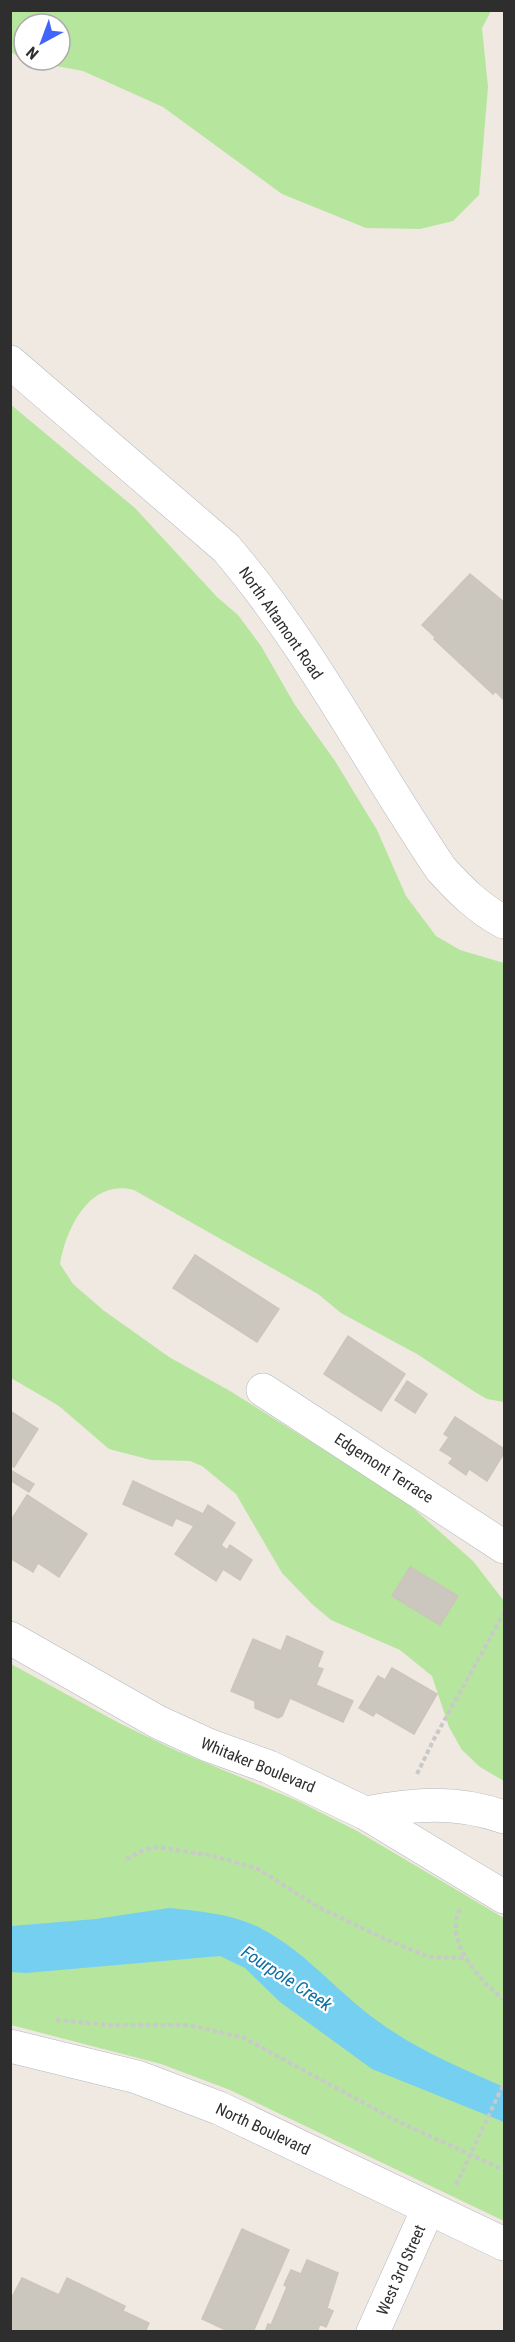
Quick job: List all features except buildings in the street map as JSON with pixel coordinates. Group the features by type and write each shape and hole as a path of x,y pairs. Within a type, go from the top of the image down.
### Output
{"street":[{"name":"North Altamont Road","path":"10,362 226,548 251,577 299,646 441,869 462,893 488,914 504,922"},
{"name":"Edgemont Terrace","path":"263,1390 504,1547"},
{"name":"Whitaker Boulevard","path":"10,1638 158,1722 208,1745 269,1767 365,1813 504,1897"},
{"path":"365,1813 414,1804 472,1808 504,1817"},
{"name":"North Boulevard","path":"10,2046 137,2078 219,2108 504,2244"},
{"name":"West 3rd Street","path":"374,2331 428,2209"}],"path":[{"path":"416,1777 434,1739 504,1613"},
{"path":"126,1859 144,1850 157,1847 214,1856 258,1869 318,1907 429,1957 466,1958"},
{"path":"463,1905 458,1913 456,1931 466,1958 477,1974 504,2000"},
{"path":"53,2020 110,2025 189,2025 244,2038 395,2120 504,2170"},
{"path":"455,2186 504,2083"}],"green space":[{"path":"10,11 491,11 482,28 488,87 479,195 453,221 420,229 366,228 282,194 163,107 83,71 72,69 72,12 12,12 11,52"},
{"path":"10,404 135,508 217,597 238,615 261,646 295,705 335,761 377,830 406,896 436,936 460,950 504,963 504,1402 487,1399 417,1354 341,1313 318,1294 134,1190 118,1188 105,1191 83,1209 68,1236 60,1264 73,1284 103,1310 169,1357 230,1391 405,1501 473,1561 504,1601 504,1781 480,1767 462,1750 449,1727 432,1676 400,1650 331,1620 312,1604 282,1573 236,1494 202,1466 190,1461 151,1460 109,1449 59,1406 11,1378"},
{"path":"11,1664 119,1723 175,1750 298,1801 357,1831 504,1918 504,2221 230,2090 161,2064 11,2025"}],"water":[{"name":"Fourpole Creek","path":"169,1908 204,1912 240,1920 277,1938 292,1948 358,2006 403,2038 504,2087 504,2122 372,2069 280,2002 245,1968 220,1956 26,1973 11,1972 11,1926 96,1919"}]}
